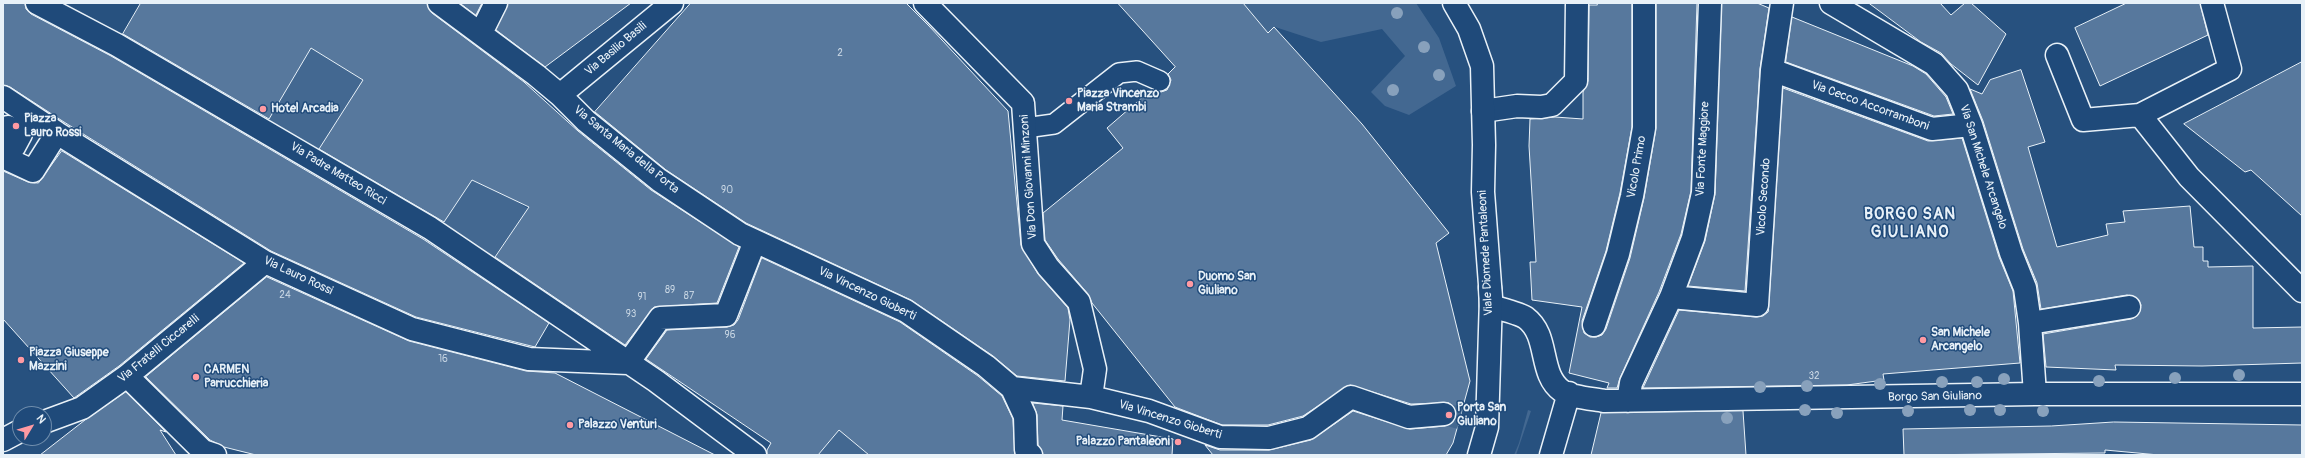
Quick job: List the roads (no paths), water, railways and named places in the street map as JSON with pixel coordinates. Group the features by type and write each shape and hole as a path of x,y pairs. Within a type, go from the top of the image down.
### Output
{"street":[{"name":"Via Padre Matteo Ricci","path":"37,3 117,45 430,228 701,413 755,455"},
{"name":"Via Santa Maria della Porta","path":"439,3 560,95 586,121 659,180 755,241"},
{"path":"480,33 496,3"},
{"name":"Via Basilio Basili","path":"560,95 672,3"},
{"name":"Via Don Giovanni Minzoni","path":"925,3 1023,103 1026,128 1032,244 1048,267 1079,302 1095,369 1091,397"},
{"name":"Viale Diomede Pantaleoni","path":"1454,3 1469,29 1482,66 1484,145 1483,196 1491,306 1486,427 1478,455"},
{"path":"1483,111 1517,106 1541,107 1552,105 1576,81 1577,3"},
{"name":"Vicolo Primo","path":"1594,326 1618,254 1632,196 1644,128 1644,3"},
{"name":"Via Fonte Maggiore","path":"1628,401 1631,383 1671,297 1693,238 1703,193 1710,3"},
{"name":"Vicolo Secondo","path":"1671,297 1756,305 1772,70 1782,3"},
{"name":"Via San Michele Arcangelo","path":"1830,3 1934,64 1957,90 1971,125 2011,254 2025,288 2030,323 2036,394"},
{"path":"2057,56 2083,120 2140,115 2230,69 2212,3"},
{"name":"Via Cecco Accorramboni","path":"1772,70 1932,128 1971,125"},
{"path":"5,135 11,102"},
{"name":"Via Lauro Rossi","path":"11,102 57,133 265,262 412,329 529,359 628,363"},
{"path":"2140,115 2189,177 2302,291"},
{"path":"3,157 33,172 57,133"},
{"path":"628,363 660,318 726,315 755,241"},
{"name":"Via Vincenzo Gioberti","path":"755,241 906,311 986,366 1012,388 1091,397 1149,412 1220,437 1269,438 1308,428 1350,396 1409,417 1444,414"},
{"name":"Via Fratelli Ciccarelli","path":"52,419 82,408 127,376 265,262"},
{"path":"1491,306 1525,317 1539,333 1548,370 1554,383 1566,392 1551,455"},
{"path":"2030,323 2128,307"},
{"path":"127,376 203,451 215,455"},
{"path":"1012,388 1025,416 1026,450 1031,455"},
{"name":"Borgo San Giuliano","path":"1566,392 1604,402 2036,394 2302,394"},
{"path":"3,440 12,435"}],"lane":[{"path":"1026,128 1054,124 1120,73 1137,71 1160,81"}],"tunnel":[{"path":"1444,414 1460,418"}],"place":[{"name":"Piazza Vincenzo Maria Strambi","path":"1069,101"},
{"name":"Hotel Arcadia","path":"263,109"},
{"name":"Piazza Lauro Rossi","path":"16,126"},
{"name":"Duomo San Giuliano","path":"1190,284"},
{"name":"San Michele Arcangelo","path":"1923,340"},
{"name":"Piazza Giuseppe Mazzini","path":"21,360"},
{"name":"CARMEN Parrucchieria","path":"196,377"},
{"name":"Porta San Giuliano","path":"1449,415"},
{"name":"Palazzo Venturi","path":"570,425"},
{"name":"Palazzo Pantaleoni","path":"1178,442"}],"district":[{"name":"BORGO SAN GIULIANO","path":"1910,224"}]}
